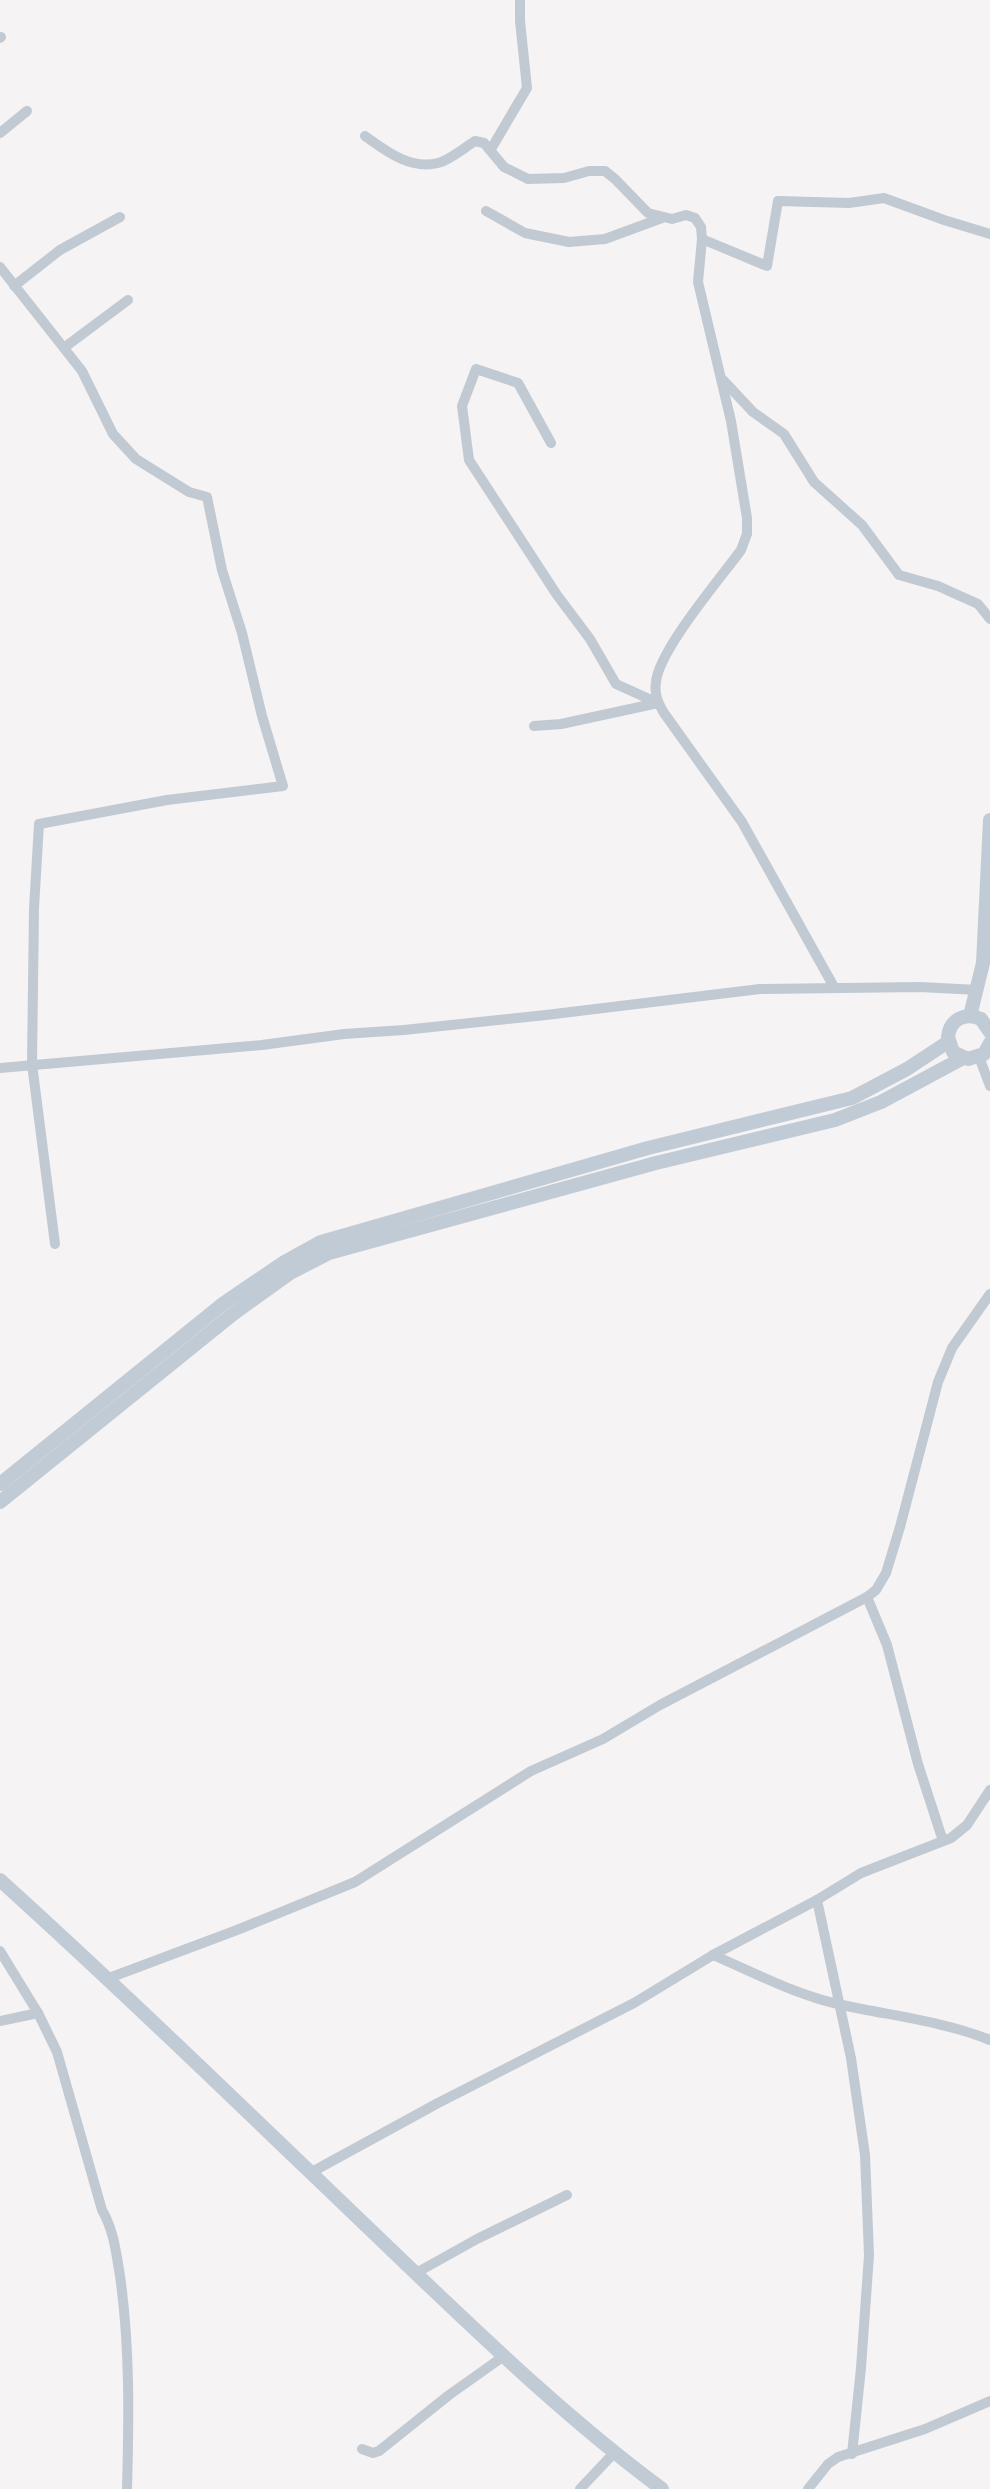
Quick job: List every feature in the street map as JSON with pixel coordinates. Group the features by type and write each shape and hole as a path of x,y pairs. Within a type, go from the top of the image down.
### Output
{"street":[{"path":"491,149 527,88 519,21 520,0"},
{"path":"0,133 27,111"},
{"path":"365,136 387,151 420,165 440,163 475,141 484,143 491,149 504,167 528,179 564,178 589,171 605,171 615,178 648,213 672,219 686,215 695,218 701,227 698,282 722,378 747,518 747,534 741,550 666,653 656,680 658,703 742,822 834,987"},
{"path":"702,238 767,266 778,201 849,203 884,198 990,234"},
{"path":"486,211 525,233 569,242 605,238 662,218"},
{"path":"14,286 60,250 120,217"},
{"path":"0,267 82,370 113,434 136,459 189,492 207,497 222,570 242,633 262,716 283,786 166,800 39,824 34,908 32,1064 55,1244"},
{"path":"65,347 128,300"},
{"path":"551,443 518,383 476,369 462,406 469,460 557,595 590,639 616,684 658,703"},
{"path":"722,378 753,412 784,434 814,482 862,525 899,575 938,586 978,604 990,619"},
{"path":"534,726 561,724 658,703"},
{"path":"970,1016 983,963 990,820"},
{"path":"0,1068 262,1045 344,1034 557,1014 760,989 920,987 978,990"},
{"path":"963,1058 953,1052 948,1042 948,1031 955,1022 970,1016 981,1019 990,1027"},
{"path":"0,1484 224,1303 291,1258 321,1242 648,1148 852,1098 907,1069 948,1042"},
{"path":"0,1502 233,1314 290,1274 329,1253 656,1163 835,1120 881,1102 963,1058 979,1057 990,1043"},
{"path":"979,1057 990,1086"},
{"path":"109,1978 237,1930 355,1882 531,1771 603,1739 689,1689 867,1597 876,1590 886,1573 938,1382 951,1348 990,1293"},
{"path":"867,1597 887,1645 918,1764 943,1841"},
{"path":"310,2173 428,2109 634,2003 713,1955 861,1874 960,1832 990,1790"},
{"path":"0,1880 109,1978 310,2173 504,2356 614,2453 662,2489"},
{"path":"817,1900 841,2005 861,2120 869,2223 868,2285 852,2454"},
{"path":"0,1951 38,2013 57,2052 102,2210 111,2225 125,2321 129,2390 127,2489"},
{"path":"713,1955 799,1992 841,2005 938,2024 990,2040"},
{"path":"0,2021 38,2013"},
{"path":"416,2273 477,2239 567,2195"},
{"path":"362,2449 373,2453 379,2451 449,2394 504,2356"},
{"path":"807,2489 834,2460 852,2454 854,2451 925,2429 990,2401"},
{"path":"580,2489 614,2453"}]}
